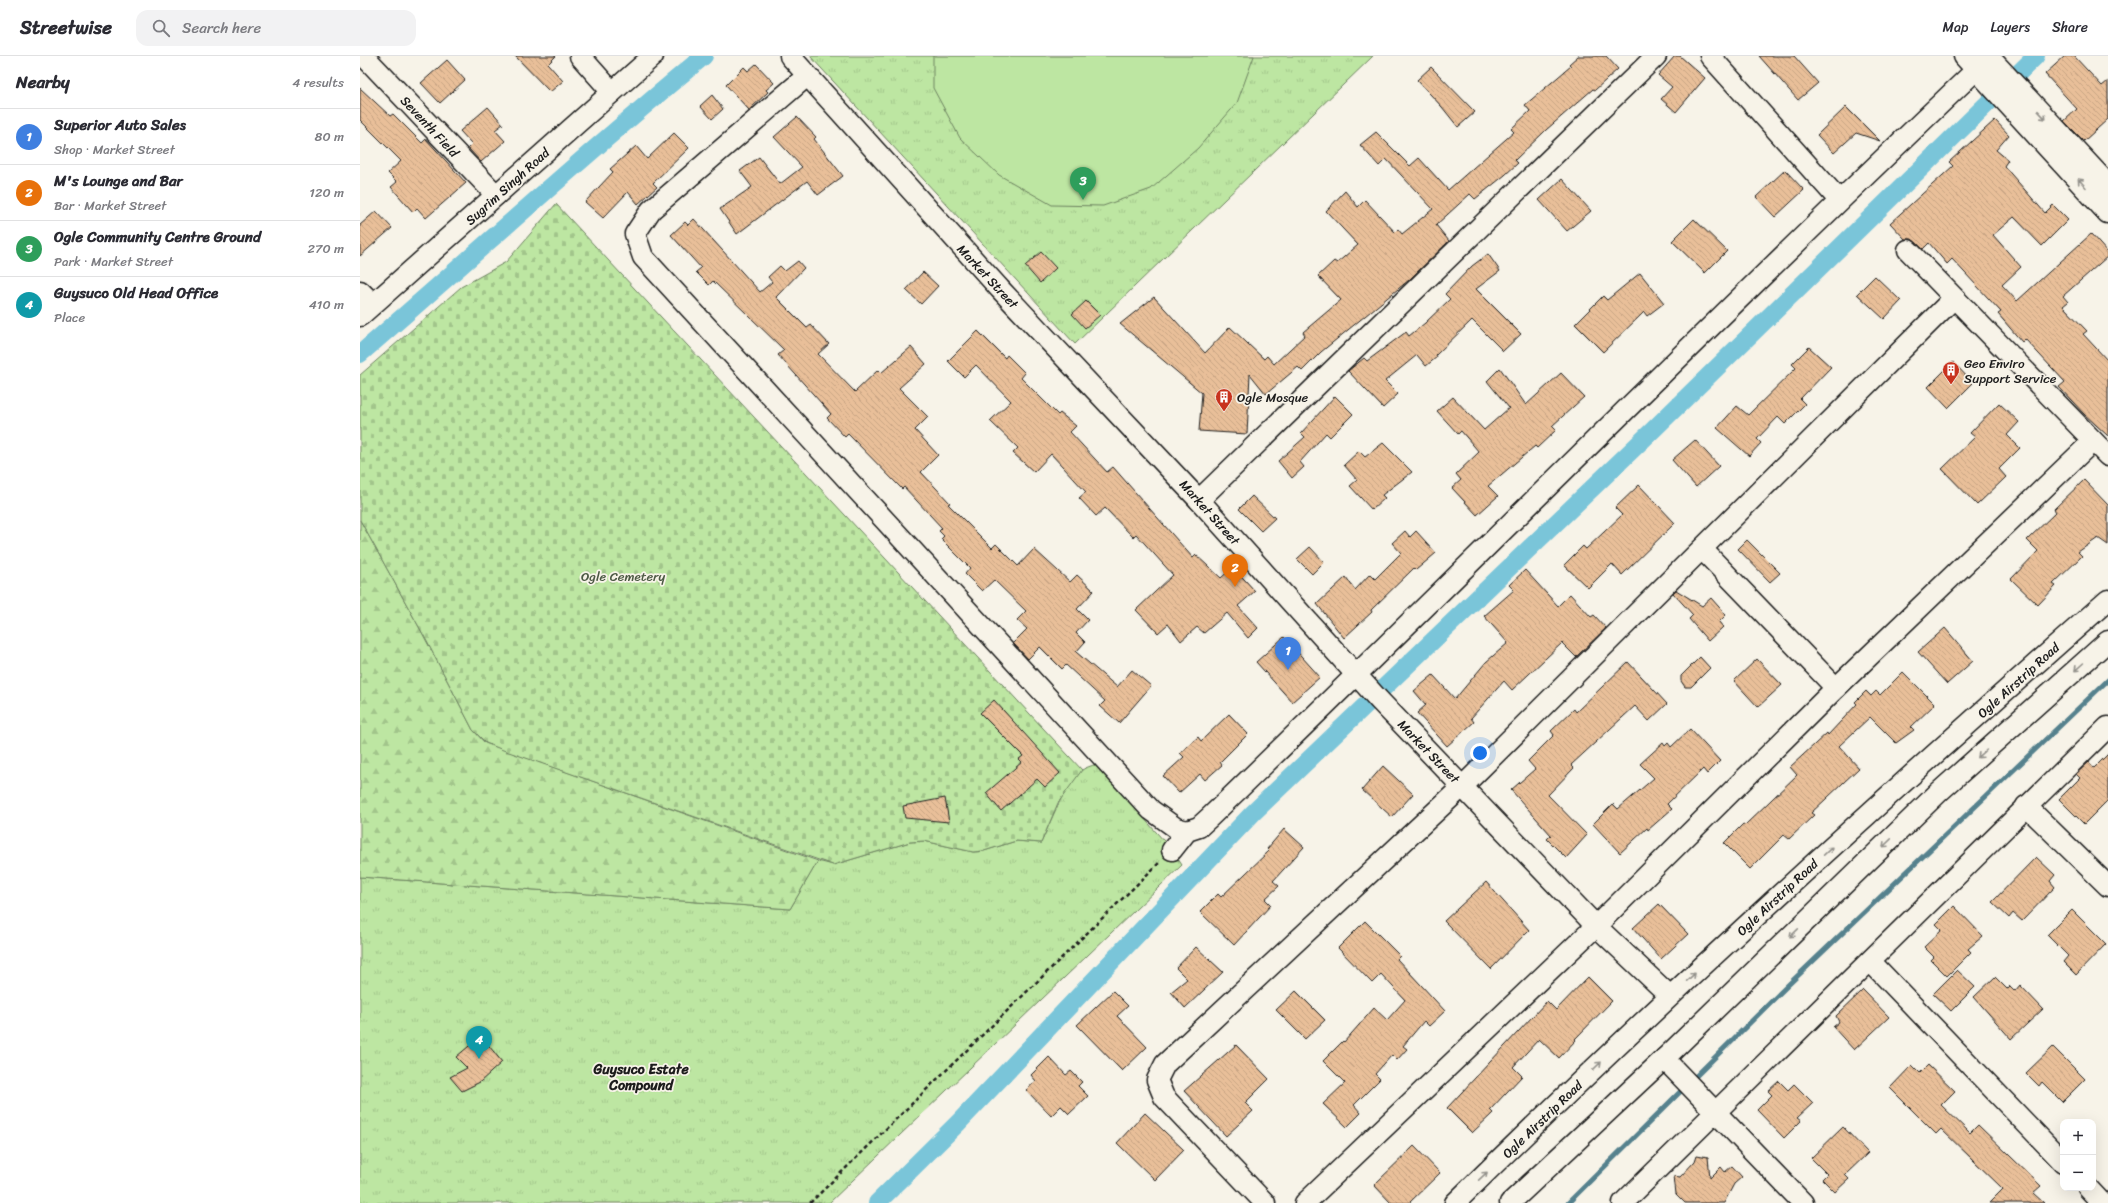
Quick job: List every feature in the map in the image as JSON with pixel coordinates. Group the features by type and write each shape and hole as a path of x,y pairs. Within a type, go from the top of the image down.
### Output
{"main road":[{"path":"1986,63 2108,212"},
{"path":"2010,92 2108,186"}],"street":[{"name":"Seventh Field","path":"364,56 496,195"},
{"path":"580,56 612,92"},
{"name":"Sugrim Singh Road","path":"364,303 496,195 653,56"},
{"name":"Market Street","path":"790,56 1000,289 1199,500 1379,700 1596,926 1670,996"},
{"path":"1199,500 1656,56"},
{"path":"1710,56 1839,200"},
{"path":"1172,850 1187,831 1199,827 1210,818 1361,679 1839,200 1986,63"},
{"path":"807,76 650,210 635,234 643,257 1151,810 1176,828 1187,831"},
{"path":"1908,250 1953,299 2108,456"},
{"path":"1265,1203 1164,1097 1157,1080 1165,1064 1463,786 1953,299"},
{"path":"1305,1203 1596,926 1836,688 2092,441"},
{"path":"1702,549 1836,688"},
{"name":"Ogle Airstrip Road","path":"1455,1203 1670,996 1918,769 2108,600"},
{"path":"1510,1203 1668,1062 1939,792 2108,641"},
{"path":"1623,1203 1717,1113 1745,1083 2108,727"},
{"path":"2026,806 2108,886"},
{"path":"1870,962 2060,1159"},
{"path":"1668,1062 1803,1203"},
{"path":"2091,1191 2102,1203"}],"path":[{"path":"810,1203 1172,850"}],"green space":[{"path":"810,56 1373,56 1075,344"},
{"path":"933,56 1254,56 1237,103 1198,148 1151,189 1103,206 1052,205 999,175 960,138 933,88"},
{"name":"Ogle Cemetery","path":"556,204 1082,770 1058,803 1041,843 1016,841 984,851 973,852 924,841 910,842 833,865 503,750 486,743 473,730 424,636 360,520 360,375 461,287 506,262"},
{"path":"360,520 424,636 473,730 485,743 818,861 790,909 360,877"},
{"path":"1096,764 1172,850 1182,865 829,1203 360,1203 360,877 790,909 818,861 833,865 910,842 924,841 973,852 984,851 1016,841 1041,843 1058,804 1070,783 1082,770"}],"building":[{"path":"515,56 556,56 548,64 563,81 550,92"},
{"path":"1578,56 1606,56 1618,69 1546,130 1515,160 1518,163 1505,175 1475,199 1470,194 1436,225 1449,241 1409,280 1321,352 1302,371 1298,367 1266,394 1250,374 1247,434 1199,431 1202,393 1120,324 1154,297 1205,353 1230,327 1264,359 1267,356 1274,364 1305,335 1303,332 1341,300 1318,276 1334,261 1337,263 1358,245 1326,211 1345,191 1358,207 1365,200 1395,232 1398,229 1402,234 1433,209 1386,159 1379,166 1360,145 1376,132 1410,166 1419,158 1448,190 1514,132 1511,129 1530,111 1525,105 1571,66 1569,64"},
{"path":"1675,56 1680,56 1705,78 1676,112 1661,99 1672,87 1658,75"},
{"path":"1759,56 1794,56 1818,83 1798,100"},
{"path":"2065,56 2074,56 2102,86 2108,81 2108,119 2084,141 2064,121 2077,109 2045,74"},
{"path":"447,60 465,80 440,103 421,83"},
{"path":"756,64 774,83 766,90 768,92 749,110 726,85 744,67 748,71"},
{"path":"1431,67 1475,112 1458,127 1417,80"},
{"path":"360,88 390,116 393,114 422,143 426,139 466,183 426,218 417,208 413,212 391,187 397,182 388,173 401,161 360,120"},
{"path":"712,95 723,109 712,119 700,106"},
{"path":"488,107 503,124 495,130 505,141 481,162 468,148 472,144 460,131"},
{"path":"1846,107 1880,141 1856,133 1834,153 1817,135"},
{"path":"797,117 816,137 814,139 843,176 818,195 807,181 737,234 720,209 752,187 740,171 759,157 780,184 802,167 774,137"},
{"path":"1995,120 2009,135 1996,150 2008,160 2004,166 2045,213 2053,205 2068,220 2042,246 2014,217 1993,235 2021,267 2002,285 2017,301 2091,234 2108,253 2108,256 2063,296 2068,302 2063,306 2087,331 2083,334 2108,361 2108,436 2084,414 2059,387 2065,382 2025,339 2022,342 1998,314 2001,312 1952,259 1947,264 1929,243 1923,249 1912,239 1905,239 1890,223 1953,166 1949,162"},
{"path":"674,133 689,148 653,183 657,187 638,204 628,192 603,218 585,202 613,172 610,169 636,146 647,159"},
{"path":"1785,170 1804,190 1775,217 1756,197"},
{"path":"1562,179 1591,211 1567,231 1539,200"},
{"path":"376,211 392,228 360,256 360,225"},
{"path":"694,219 760,292 772,282 768,277 780,266 785,271 798,261 804,268 776,297 807,328 811,325 829,344 818,354 855,392 878,370 881,373 911,347 926,364 899,388 928,417 915,430 938,455 921,472 950,503 948,504 992,548 996,544 1018,566 1034,549 1070,582 1077,575 1094,591 1077,609 1088,620 1076,633 1085,642 1076,652 1117,687 1132,670 1151,686 1119,723 1100,706 1105,701 1066,665 1062,669 1040,647 1028,659 1013,643 1027,629 1017,620 1026,611 994,580 982,591 965,574 970,568 941,539 944,536 939,531 942,528 904,487 902,489 848,434 845,437 827,418 831,414 778,355 784,350 713,281 709,285 696,272 701,268 671,235 685,222 688,225"},
{"path":"1694,219 1727,251 1705,273 1672,241"},
{"path":"1041,252 1056,268 1040,283 1025,266"},
{"path":"1488,254 1500,271 1476,289 1521,334 1503,351 1472,320 1436,355 1437,357 1426,366 1417,355 1385,381 1398,394 1383,408 1348,371 1364,358 1367,361 1406,332 1409,336 1425,323 1450,299 1445,294 1472,266"},
{"path":"923,272 938,286 921,304 906,290"},
{"path":"1640,273 1664,303 1647,316 1644,312 1603,352 1575,324 1603,296 1607,300"},
{"path":"1875,276 1901,301 1884,319 1857,294"},
{"path":"1086,301 1100,315 1085,328 1072,314"},
{"path":"978,331 1005,358 1007,355 1025,373 1021,378 1058,415 1060,413 1076,426 1070,432 1107,472 1113,467 1193,558 1196,555 1221,578 1233,567 1255,591 1238,606 1258,628 1248,638 1227,613 1204,633 1197,627 1181,641 1168,624 1158,633 1136,610 1173,575 1136,534 1133,537 1105,508 1096,516 1079,498 1086,492 1051,454 1034,472 1013,453 1018,448 990,421 1011,401 976,365 964,377 948,361"},
{"path":"1809,347 1831,367 1800,399 1805,404 1785,424 1778,417 1757,439 1761,443 1749,456 1717,428 1737,406 1748,415 1796,368 1792,364"},
{"name":"Geo Enviro Support Service","path":"1953,362 1973,383 1948,408 1928,387"},
{"path":"1500,368 1526,405 1561,373 1584,397 1552,426 1556,430 1537,448 1535,446 1488,486 1498,496 1477,515 1452,488 1461,480 1456,474 1479,452 1461,431 1458,434 1437,411 1453,397 1484,430 1509,408 1487,381"},
{"path":"1335,396 1353,414 1330,437 1326,433 1300,462 1304,467 1292,478 1278,461 1305,437 1301,433"},
{"path":"1999,403 2019,422 2007,435 2020,448 1999,469 2006,477 1977,505 1942,469 1975,437 1970,433"},
{"path":"1695,440 1719,466 1696,487 1672,460"},
{"path":"1383,443 1412,472 1382,495 1385,498 1372,510 1350,486 1357,480 1344,465 1359,451 1365,457"},
{"path":"2084,480 2108,505 2108,545 2098,538 2078,552 2082,556 2053,584 2056,586 2038,605 2011,579 2038,551 2027,540 2056,512 2054,509"},
{"path":"1639,485 1675,523 1622,575 1612,564 1588,588 1564,565 1583,546 1586,549 1622,515 1615,508"},
{"path":"1252,496 1275,518 1261,531 1239,509"},
{"path":"1405,531 1410,537 1416,531 1436,553 1416,570 1414,568 1371,610 1372,612 1344,638 1317,604 1346,577 1355,590 1370,574 1375,579 1401,553 1392,543"},
{"path":"1747,540 1780,573 1770,582 1738,549"},
{"path":"1310,547 1324,562 1312,574 1297,559"},
{"path":"1525,570 1558,606 1570,594 1591,617 1594,615 1606,628 1576,657 1562,643 1512,690 1504,681 1471,718 1474,722 1447,746 1417,713 1426,705 1414,691 1433,675 1455,699 1486,662 1508,643 1484,616 1514,590 1509,585"},
{"path":"1676,590 1702,606 1711,598 1726,615 1719,622 1723,627 1708,641 1689,619 1693,615 1673,593"},
{"path":"1945,628 1973,661 1947,684 1918,652"},
{"path":"1284,637 1320,677 1292,702 1256,662"},
{"path":"1700,657 1710,668 1691,687 1685,687 1681,681 1681,676"},
{"path":"1757,659 1782,685 1758,707 1734,681"},
{"path":"1628,662 1667,704 1649,721 1635,706 1571,765 1574,768 1548,795 1587,835 1566,858 1547,839 1551,835 1511,790 1535,769 1528,761 1554,735 1551,731 1574,709 1576,712"},
{"path":"1903,672 1935,704 1911,727 1914,730 1896,743 1870,717 1839,746 1859,768 1811,813 1814,815 1789,839 1784,835 1750,869 1724,843 1797,775 1790,767 1827,733 1828,735 1857,704 1855,702 1866,691 1871,696 1876,691 1880,695"},
{"path":"994,700 1060,773 1045,787 1037,779 1001,811 986,793 1022,762 1019,759 1023,756 980,713"},
{"path":"1229,714 1248,734 1220,762 1222,765 1205,780 1200,774 1179,793 1163,776 1184,757 1180,753 1198,737 1201,741"},
{"path":"1690,729 1720,761 1707,774 1703,769 1667,804 1672,809 1648,830 1647,828 1620,853 1593,824 1613,804 1618,809 1654,778 1640,764 1663,743 1665,746 1668,743 1671,747"},
{"path":"2108,754 2108,800 2084,824 2059,799 2080,778 2076,774 2089,762 2094,768"},
{"path":"1383,766 1413,794 1392,817 1362,790"},
{"path":"945,798 949,822 905,818 903,806"},
{"path":"1284,829 1304,847 1273,881 1279,886 1265,899 1271,905 1234,945 1200,912 1218,894 1221,897 1269,851 1267,849"},
{"path":"2036,857 2055,875 2050,881 2055,887 2022,921 2013,913 2009,918 1992,902"},
{"path":"1486,882 1529,930 1491,969 1444,921"},
{"path":"1659,904 1688,934 1661,959 1633,928"},
{"path":"1954,906 1983,936 1968,949 1971,952 1947,976 1931,960 1934,957 1924,947 1942,930 1936,924"},
{"path":"2072,910 2106,944 2076,975 2063,962 2068,956 2047,935"},
{"path":"1365,921 1400,956 1397,959 1445,1011 1429,1026 1424,1021 1403,1046 1407,1049 1397,1060 1392,1055 1375,1074 1380,1079 1354,1105 1361,1113 1347,1127 1323,1104 1345,1083 1323,1061 1343,1041 1344,1042 1374,1008 1387,1020 1405,1000 1381,974 1372,983 1338,948"},
{"path":"1196,947 1223,972 1185,1008 1171,992 1187,979 1176,968"},
{"path":"1957,970 1975,987 1951,1011 1933,994"},
{"path":"1588,977 1612,1001 1575,1039 1576,1040 1559,1058 1539,1039 1513,1067 1522,1076 1490,1110 1493,1113 1472,1133 1447,1108 1547,1001 1556,1010"},
{"path":"1995,977 2007,989 2010,986 2015,991 2020,985 2043,1009 2011,1039 1974,997"},
{"path":"1863,990 1889,1017 1854,1050 1833,1027 1839,1022 1836,1016"},
{"path":"1113,991 1128,1006 1117,1016 1147,1047 1122,1071 1077,1025"},
{"path":"1296,991 1325,1020 1305,1039 1276,1010"},
{"path":"481,1036 502,1062 480,1082 462,1091 450,1077 467,1068 456,1057"},
{"path":"1236,1045 1269,1079 1245,1103 1253,1111 1226,1136 1184,1091"},
{"path":"2053,1047 2085,1079 2062,1102 2042,1082 2039,1086 2026,1073"},
{"path":"1049,1057 1066,1075 1071,1071 1082,1082 1078,1086 1088,1096 1069,1114 1061,1106 1051,1116 1026,1090 1036,1081 1031,1075"},
{"path":"1912,1065 1920,1073 1928,1065 1955,1091 1941,1105 1970,1133 1978,1125 2041,1186 2033,1193 2044,1203 1989,1203 2003,1189 1941,1129 1936,1134 1890,1088"},
{"path":"1779,1081 1788,1090 1794,1084 1813,1103 1797,1118 1801,1121 1784,1138 1757,1110 1772,1095 1768,1091"},
{"path":"1145,1113 1184,1150 1155,1180 1117,1143"},
{"path":"1843,1127 1868,1153 1845,1175 1849,1179 1835,1192 1822,1179 1827,1174 1811,1158"},
{"path":"1414,1146 1440,1173 1409,1203 1391,1203 1374,1185"},
{"path":"1697,1155 1708,1157 1710,1178 1721,1167 1725,1172 1732,1166 1742,1177 1734,1184 1724,1203 1685,1203 1676,1194 1674,1176 1680,1177 1695,1161"}],"waterway":[{"path":"360,354 574,166 704,56"},
{"path":"877,1203 958,1123 1253,813 1654,429 2036,56"},
{"path":"1691,1081 1788,985 2108,680"},
{"path":"1568,1203 1685,1087"}],"place":[{"name":"Ogle Community Centre Ground","path":"1083,200"},
{"name":"Geo Enviro Support Service","path":"1951,385"},
{"name":"Ogle Mosque","path":"1224,412"},
{"name":"M's Lounge and Bar","path":"1235,587"},
{"name":"Superior Auto Sales","path":"1288,670"},
{"name":"Guysuco Old Head Office","path":"479,1059"}],"district":[{"name":"Guysuco Estate Compound","path":"641,1078"}]}
